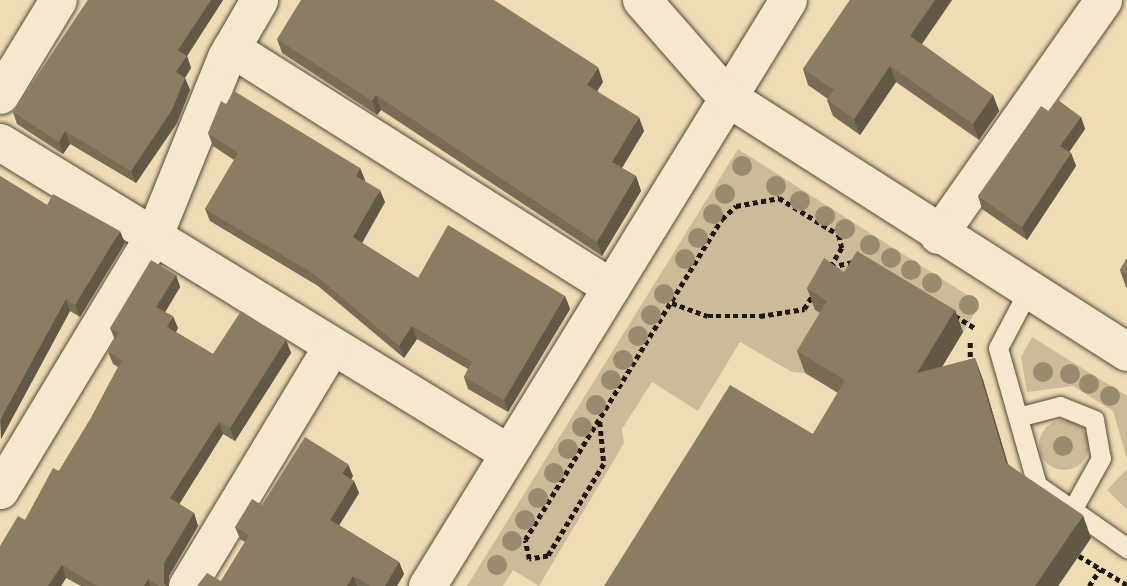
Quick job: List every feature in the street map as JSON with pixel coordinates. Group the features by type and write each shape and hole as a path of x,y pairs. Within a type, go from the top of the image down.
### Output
{"street":[{"path":"0,95 58,0"},
{"path":"0,490 154,235 231,48 259,0"},
{"path":"642,0 727,97 938,235 1127,352"},
{"path":"427,586 507,452 788,0"},
{"path":"938,235 1103,0"},
{"path":"231,48 611,286"},
{"path":"0,142 331,347 507,452"},
{"path":"187,586 331,347"}],"lane":[{"path":"1028,291 998,348 1037,485 1071,512 1127,548"},
{"path":"1018,417 1060,406 1094,420 1101,458 1071,512"}],"path":[{"path":"600,422 604,464 548,555 530,559 525,540 600,422 722,219 736,205 779,198 839,235 842,248 826,275"},
{"path":"831,267 866,263"},
{"path":"672,303 708,316 781,315 804,309 821,282"},
{"path":"943,309 975,328"},
{"path":"1079,556 1127,585"},
{"path":"1090,586 1100,569"}],"shaded area":[{"path":"738,149 972,298 975,313 963,332 866,273 805,373 792,372 740,342 698,411 652,382 622,429 624,443 539,586 513,570 503,586 467,586"},
{"path":"1032,337 1127,396 1127,459 1113,411 1073,386 1027,392 1021,357"},
{"path":"1064,420 1081,428 1089,445 1081,462 1064,470 1047,462 1039,445 1047,428"},
{"path":"1127,469 1127,510 1107,490"}],"building":[{"path":"88,0 211,0 178,50 187,56 176,72 185,78 172,110 131,171 65,131 59,142 13,112"},
{"path":"301,0 494,0 598,67 587,85 639,117 612,162 636,176 597,242 376,95 372,101 277,39"},
{"path":"850,0 935,0 910,36 993,95 973,124 890,66 854,119 827,100 834,90 803,69"},
{"path":"234,91 360,168 356,176 380,190 353,237 418,278 448,225 565,296 504,400 464,377 472,362 412,326 399,346 314,274 205,209 238,153 208,133 221,101 226,104"},
{"path":"1058,100 1081,117 1060,146 1071,153 1022,227 978,196 1041,106 1050,112"},
{"path":"0,176 47,205 53,194 120,231 75,305 66,299 0,420"},
{"path":"857,251 955,310 917,373 975,358 1006,463 1083,515 1035,586 604,586 730,385 813,434 845,380 797,351 827,301 807,288 824,258 844,272"},
{"path":"1127,258 1127,275 1120,270"},
{"path":"151,260 176,275 156,307 173,316 167,327 213,354 241,311 286,340 230,428 219,422 170,498 194,513 164,563 166,586 159,586 148,579 144,586 97,586 62,565 48,586 0,586 0,546 18,516 25,520 53,468 59,471 122,360 108,352 119,333 110,328"},
{"path":"305,437 348,464 342,473 354,481 330,520 399,562 385,586 370,586 353,576 347,586 197,586 207,573 221,581 249,535 235,527 252,499 262,505"}]}
